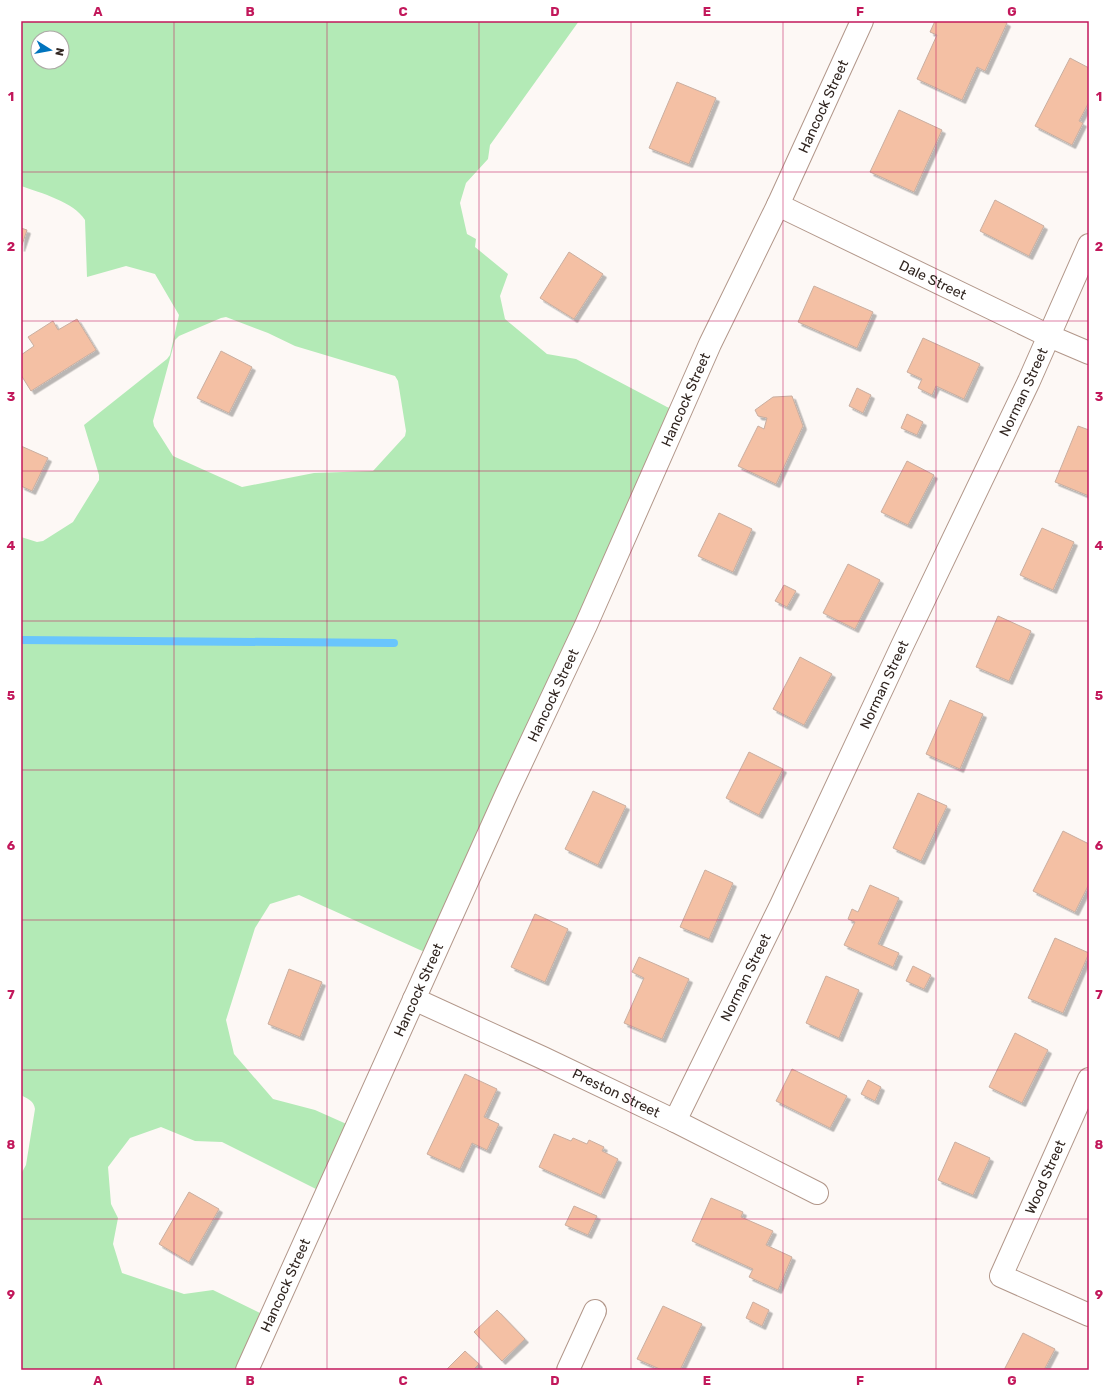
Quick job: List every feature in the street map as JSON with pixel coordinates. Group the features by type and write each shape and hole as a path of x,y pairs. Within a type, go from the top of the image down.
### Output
{"street":[{"name":"Hancock Street","path":"247,1370 507,793 589,618 710,344 778,205 862,21"},
{"name":"Dale Street","path":"778,205 1049,336 1089,353"},
{"name":"Norman Street","path":"675,1121 781,905 1049,336 1089,245"},
{"name":"Preston Street","path":"414,999 675,1121 817,1193"},
{"name":"Wood Street","path":"1089,1079 1001,1276 1089,1315"},
{"path":"568,1370 595,1311"}],"green space":[{"path":"21,21 579,21 490,145 488,159 466,183 460,203 467,234 476,239 475,247 508,274 500,296 505,319 547,354 576,359 667,407 676,410 431,954 299,895 270,904 255,928 226,1020 234,1054 273,1099 315,1110 351,1126 320,1191 222,1142 195,1141 161,1127 130,1138 108,1167 111,1204 118,1218 113,1244 122,1273 184,1294 213,1290 264,1315 241,1370 21,1370 21,1174 26,1165 35,1109 32,1102 21,1095 21,537 37,542 43,541 73,522 99,480 99,475 84,425 167,359 170,355 179,315 155,274 126,266 87,277 85,220 73,208 47,195 21,186","holes":["226,317 268,333 295,346 395,376 398,381 406,431 405,436 373,471 314,473 242,487 173,456 154,426 153,421 175,340 179,336"]}],"building":[{"path":"935,21 1003,21 1007,23 985,71 977,67 962,100 917,79 937,35 930,32"},
{"path":"1070,58 1089,68 1089,102 1079,121 1083,123 1072,145 1035,126"},
{"path":"677,82 716,98 689,164 649,148"},
{"path":"899,110 942,130 914,192 870,172"},
{"path":"995,200 1044,226 1029,256 980,231"},
{"path":"21,228 27,230 21,248"},
{"path":"569,252 603,274 574,319 540,298"},
{"path":"814,286 873,312 857,348 798,322"},
{"path":"77,319 96,350 31,391 21,375 21,355 34,346 28,337 53,321 58,330"},
{"path":"923,338 980,364 964,399 936,386 932,395 918,388 922,379 907,372"},
{"path":"221,351 252,367 229,413 197,398"},
{"path":"857,388 871,395 863,413 849,406"},
{"path":"792,396 803,426 776,484 738,466 758,426 764,429 767,418 758,416 755,410 773,397"},
{"path":"907,414 923,422 917,435 901,428"},
{"path":"1078,426 1089,430 1089,496 1055,482"},
{"path":"21,446 48,458 32,491 21,486"},
{"path":"907,461 934,475 908,525 881,512"},
{"path":"719,513 752,529 733,572 698,556"},
{"path":"1042,528 1074,542 1053,590 1020,575"},
{"path":"848,564 880,580 855,629 823,613"},
{"path":"784,585 796,591 787,607 775,601"},
{"path":"998,616 1031,631 1009,681 976,667"},
{"path":"800,657 832,674 804,725 773,709"},
{"path":"950,700 983,714 960,769 926,754"},
{"path":"749,752 783,769 759,815 726,798"},
{"path":"593,791 626,806 598,865 565,849"},
{"path":"918,793 947,806 921,861 893,848"},
{"path":"1063,831 1089,844 1089,884 1075,912 1033,891"},
{"path":"705,870 733,883 709,939 680,927"},
{"path":"870,885 899,898 878,944 899,953 893,967 844,945 855,922 848,919 852,909 858,912"},
{"path":"535,914 568,929 545,982 511,967"},
{"path":"1055,938 1089,953 1063,1013 1028,998"},
{"path":"639,957 689,979 662,1039 624,1023 644,978 632,972"},
{"path":"913,966 931,975 924,989 906,981"},
{"path":"289,969 322,982 300,1037 268,1024"},
{"path":"826,976 859,990 839,1038 806,1023"},
{"path":"1015,1033 1048,1050 1022,1103 989,1087"},
{"path":"792,1069 847,1096 830,1128 776,1101"},
{"path":"465,1074 497,1089 484,1117 499,1124 487,1150 472,1143 460,1169 427,1154"},
{"path":"868,1080 881,1087 875,1101 861,1094"},
{"path":"554,1134 571,1141 573,1138 587,1144 589,1140 604,1147 602,1151 618,1159 601,1195 539,1167"},
{"path":"955,1142 990,1158 973,1195 938,1180"},
{"path":"189,1192 219,1209 189,1262 159,1244"},
{"path":"711,1198 743,1212 741,1217 773,1231 766,1245 792,1257 778,1290 749,1277 753,1269 692,1241"},
{"path":"574,1206 597,1216 588,1235 565,1225"},
{"path":"753,1302 769,1310 762,1326 746,1318"},
{"path":"663,1306 702,1324 680,1370 662,1370 637,1359"},
{"path":"497,1310 525,1339 502,1361 474,1332"},
{"path":"1023,1333 1055,1349 1044,1370 1004,1370"},
{"path":"465,1351 479,1364 473,1370 446,1370"}],"waterway":[{"path":"21,640 394,643"}]}
